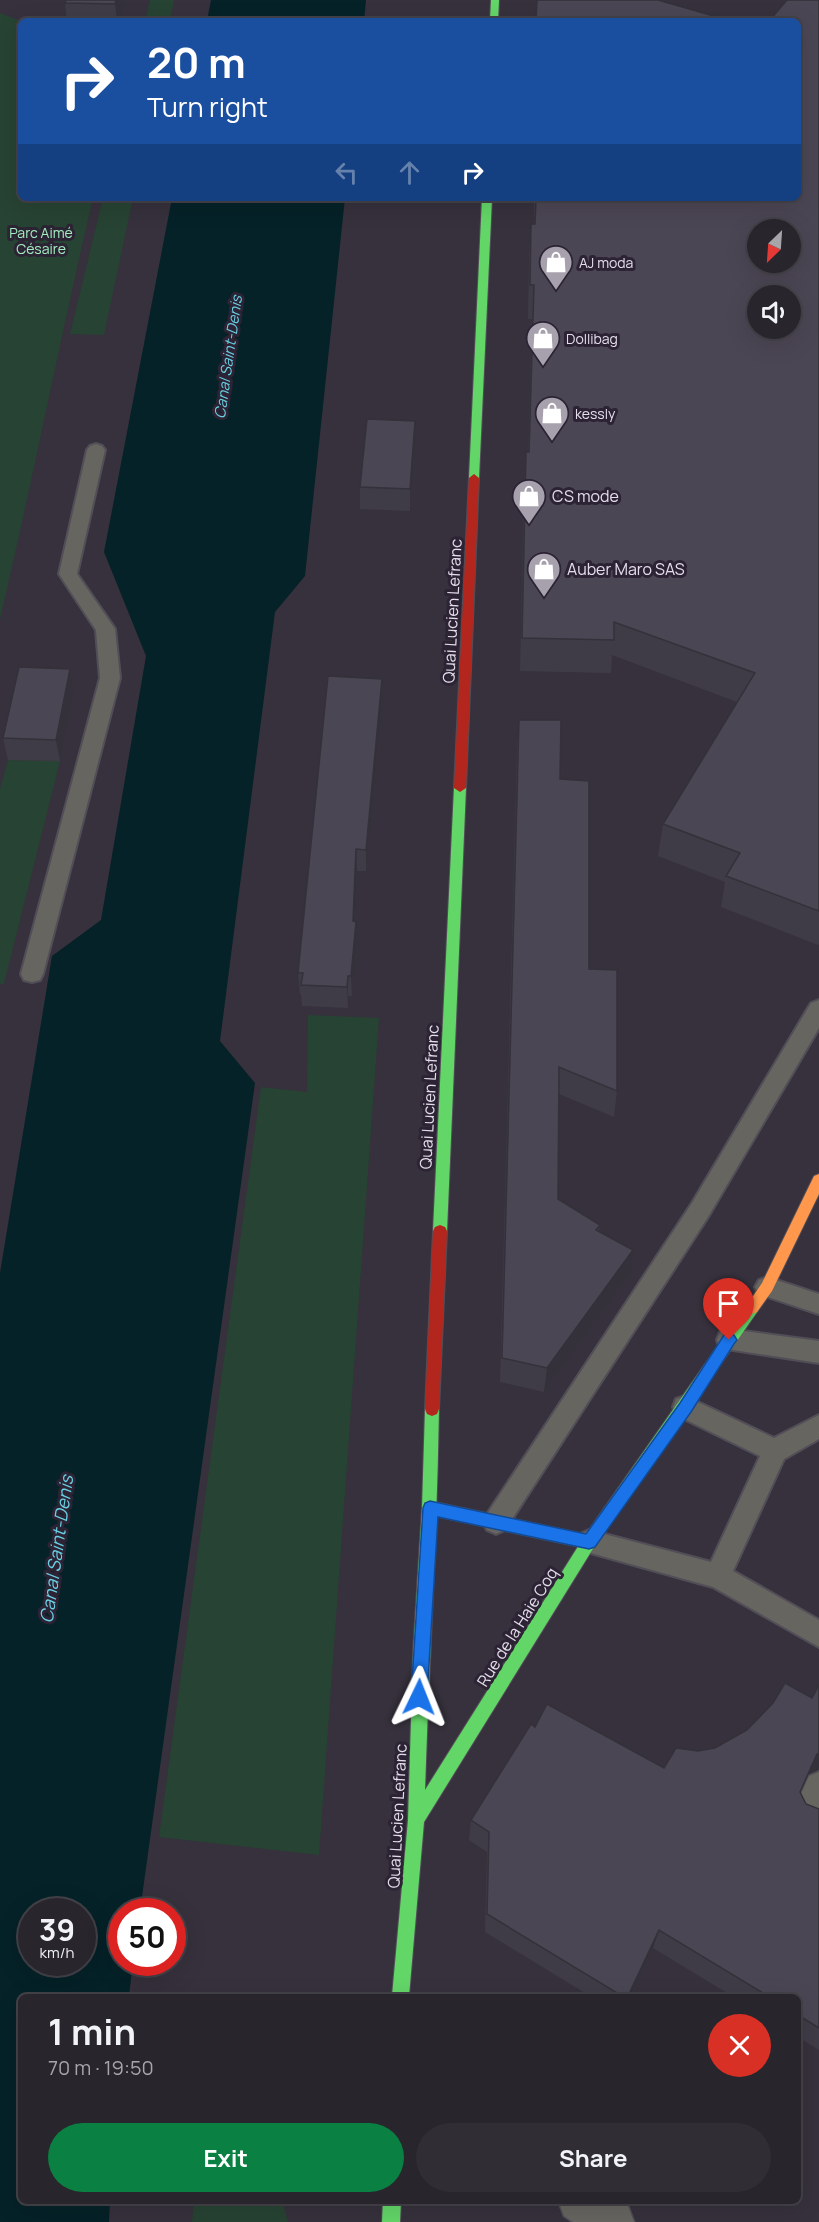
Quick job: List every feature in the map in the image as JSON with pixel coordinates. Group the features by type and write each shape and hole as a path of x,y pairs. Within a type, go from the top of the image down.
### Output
{"main road":[{"path":"494,18 495,0"},
{"name":"Quai Lucien Lefranc","path":"400,1994 416,1820 421,1654 430,1508 431,1417 487,201"},
{"name":"Rue de la Haie Coq","path":"416,1820 589,1542 767,1287 819,1180"},
{"path":"430,1508 589,1542"},
{"path":"391,2222 392,2204"}],"street":[{"path":"586,2204 612,2222"}],"lane":[{"path":"32,974 110,678 105,629 68,574 96,450"},
{"path":"496,1522 700,1210 819,1009"},
{"path":"767,1287 819,1304"},
{"path":"729,1340 819,1352"},
{"path":"685,1407 775,1451"},
{"path":"718,1576 775,1451 819,1426"},
{"path":"589,1542 718,1576 819,1634"},
{"path":"819,1786 807,1812 819,1819"}],"green space":[{"path":"150,0 174,0 171,18 146,18"},
{"name":"Parc Aimé Césaire","path":"0,13 18,20 18,201 92,201 0,619"},
{"path":"102,201 132,201 104,335 70,334"},
{"path":"8,760 60,761 4,984 0,984 0,789"},
{"path":"308,1015 379,1018 319,1855 159,1837 261,1087 307,1092"},
{"path":"194,2204 283,2204 288,2222 192,2222"}],"water":[{"path":"211,0 366,0 364,18 208,18"},
{"name":"Canal Saint-Denis","path":"171,201 345,201 305,576 275,612 220,1041 255,1083 142,1898 108,1898 108,1976 131,1976 129,1994 18,1994 18,2204 110,2204 109,2222 0,2222 0,1273 52,956 101,920 146,656 104,552"}],"building":[{"path":"66,0 116,0 115,4 65,3"},
{"path":"537,0 658,0 721,18 536,18"},
{"path":"787,0 819,0 819,911 726,876 740,853 663,824 755,673 614,622 614,640 522,638 526,452 529,452 534,285 530,285 531,224 535,224 536,201 801,201 801,18 772,18"},
{"path":"367,419 415,421 410,489 360,487"},
{"path":"19,667 70,669 56,740 3,738"},
{"path":"328,676 382,679 366,850 356,849 353,921 356,922 351,976 348,976 347,987 301,985 303,973 298,973"},
{"path":"519,720 561,720 560,779 589,781 589,969 617,970 617,1091 559,1067 558,1199 600,1225 596,1230 633,1250 547,1368 502,1358"},
{"path":"785,1683 812,1698 819,1685 819,1753 800,1792 806,1804 819,1809 819,2028 801,2017 801,1994 765,1994 659,1930 629,1994 619,1994 487,1914 489,1832 471,1820 531,1724 535,1727 547,1704 664,1768 676,1748 698,1751 715,1748 747,1730 773,1703"}],"traffic: fast":[{"path":"494,18 495,0"},
{"path":"474,478 487,201"},
{"path":"440,1231 460,788"},
{"path":"417,1818 589,1542 752,1308"},
{"path":"400,1994 416,1820 421,1654 430,1508 432,1409"},
{"path":"391,2222 392,2204"}],"traffic: slow":[{"path":"752,1308 767,1287 819,1180"},
{"path":"430,1508 589,1542"}],"traffic: jam":[{"path":"460,788 474,478"},
{"path":"432,1409 440,1231"}],"place":[{"name":"AJ moda","path":"556,291"},
{"name":"Dollibag","path":"543,367"},
{"name":"kessly","path":"552,442"},
{"name":"CS mode","path":"529,525"},
{"name":"Auber Maro SAS","path":"544,598"}],"route":[{"path":"419,1697 430,1508 589,1542 685,1407 729,1340"}]}
